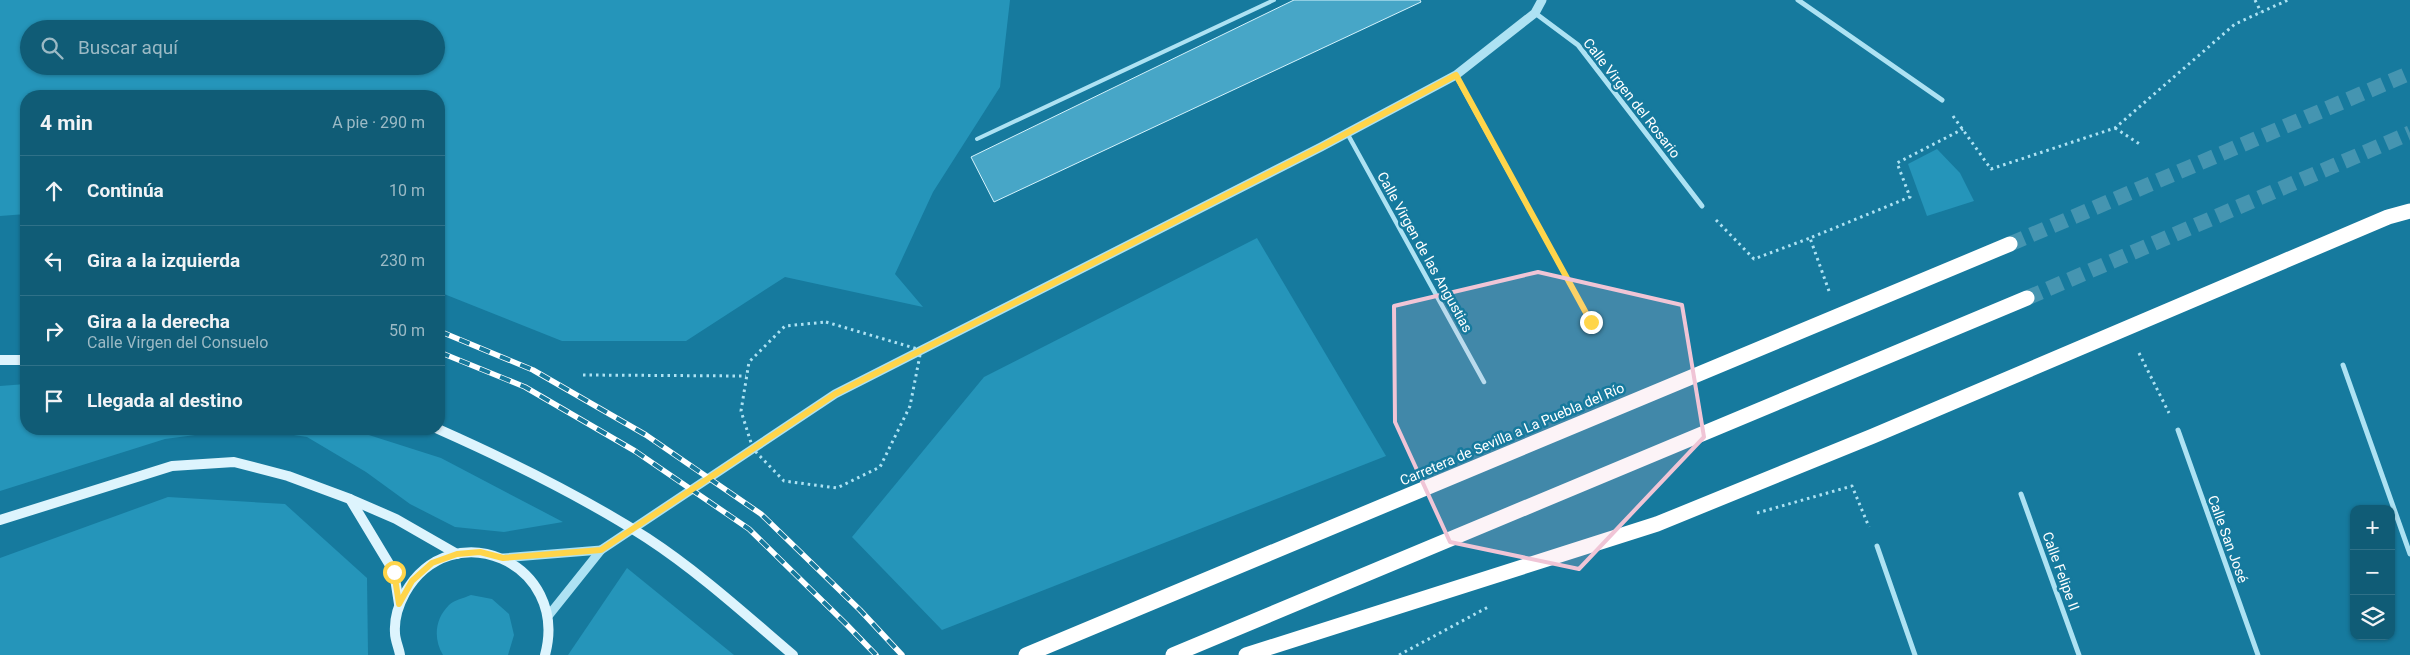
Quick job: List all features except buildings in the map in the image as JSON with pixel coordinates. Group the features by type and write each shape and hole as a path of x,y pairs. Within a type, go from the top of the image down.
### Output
{"highway":[{"path":"1246,655 1657,524 1874,436 2388,217 2410,211"},
{"name":"Carretera de Sevilla a La Puebla del Río","path":"1026,655 2010,244"},
{"path":"1173,655 2027,298"}],"main road":[{"path":"0,360 20,360"},
{"path":"445,432 502,457 571,492 649,539 728,599 793,655"},
{"path":"0,520 172,466 234,462 288,476 350,499 396,519 457,554"},
{"path":"350,499 394,572 399,604 395,633 400,655"},
{"path":"399,604 412,581 432,563 457,554 480,552 503,558 524,572 540,592 548,615 550,638 545,655"}],"street":[{"path":"548,615 601,550 835,394 1347,133 1456,75 1535,13 1542,0"},
{"path":"1798,0 1942,100"},
{"name":"Calle Virgen del Rosario","path":"1535,13 1578,45 1702,206"},
{"path":"1456,75 1591,322"},
{"name":"Calle Virgen de las Angustias","path":"1347,133 1484,382"},
{"path":"2343,365 2410,554"},
{"name":"Calle San José","path":"2178,430 2258,655"},
{"name":"Calle Felipe II","path":"2021,494 2079,655"},
{"path":"2403,535 2410,533"},
{"path":"1877,546 1915,655"},
{"path":"503,558 601,550"}],"lane":[{"path":"977,139 1274,0"}],"path":[{"path":"2255,0 2261,12"},
{"path":"1942,100 1992,169 2115,128 2235,24 2288,0"},
{"path":"2115,128 2141,145"},
{"path":"1702,206 1754,258 1810,238 1910,197 1898,162 1963,129"},
{"path":"1810,238 1829,292"},
{"path":"2139,353 2178,430"},
{"path":"583,375 746,376"},
{"path":"1852,486 1877,546"}],"highlighted area":[{"path":"1538,272 1682,305 1704,437 1579,569 1450,542 1395,422 1394,306"}],"shaded area":[{"path":"0,0 1010,0 1000,87 933,192 895,274 923,307 785,277 686,341 562,341 445,294 445,90 20,90 20,214 0,216"},
{"path":"1937,149 1960,173 1974,201 1927,216 1908,164"},
{"path":"1257,238 1386,456 942,630 852,537 984,377"},
{"path":"20,384 20,435 195,435 165,439 0,491 0,386"},
{"path":"294,435 369,435 441,458 563,522 504,532 455,527 410,504 366,472 307,437"},
{"path":"168,497 285,504 367,578 368,655 0,655 0,558"},
{"path":"627,568 734,655 568,655"},
{"path":"471,595 492,599 509,614 514,635 508,655 443,655 438,642 438,622 444,610 451,603"}],"tunnel":[{"path":"2010,244 2410,73"},
{"path":"2027,298 2410,133"}],"railway":[{"path":"445,333 533,370 646,435 761,514 860,610 902,655"},
{"path":"445,354 525,387 635,451 749,529 876,655"}],"route":[{"path":"394,572 399,604 412,581 432,563 457,554 480,552 503,558 601,550 835,394 1321,147 1456,75 1591,322"}]}
